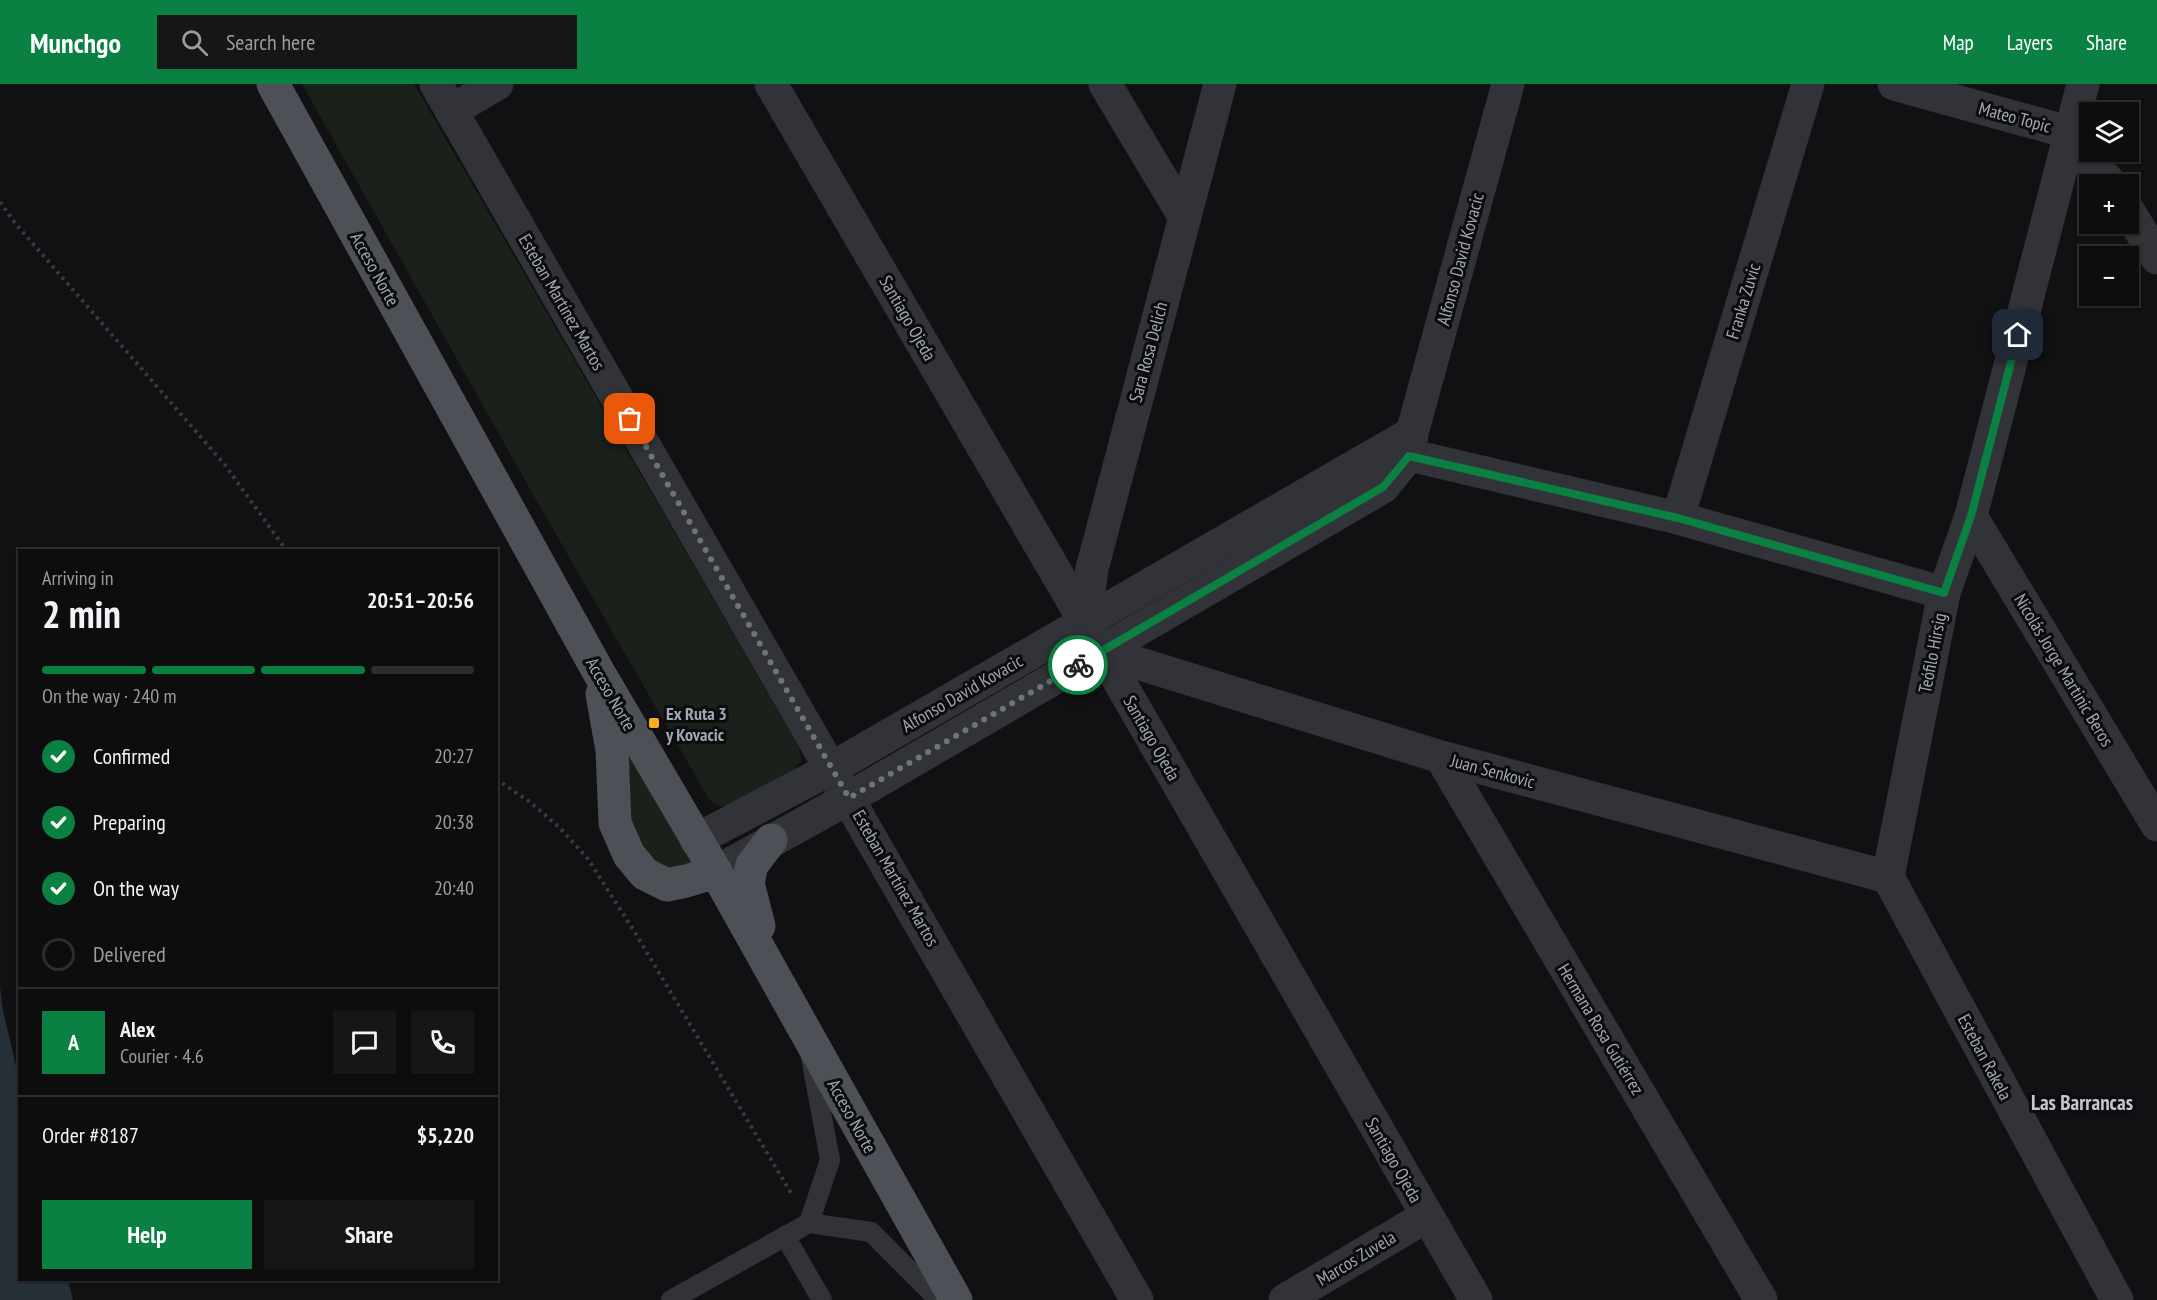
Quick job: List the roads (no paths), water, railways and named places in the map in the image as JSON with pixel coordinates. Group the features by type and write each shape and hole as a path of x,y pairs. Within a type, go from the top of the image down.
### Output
{"main road":[{"name":"Acceso Norte","path":"273,84 598,671 716,872 956,1300"},
{"path":"598,671 612,750 615,823 629,855 645,874 667,885 716,872"},
{"path":"770,968 748,884 752,865 771,840"}],"street":[{"path":"444,97 497,84"},
{"name":"Santiago Ojeda","path":"771,84 1085,622 1476,1300"},
{"path":"1105,84 1184,216"},
{"name":"Sara Rosa Delich","path":"1085,622 1092,569 1220,84"},
{"name":"Alfonso David Kovacic","path":"716,872 1102,652 1383,487 1411,444 1508,84"},
{"name":"Franka Zuvic","path":"1678,518 1808,84"},
{"name":"Mateo Topic","path":"1894,84 2072,132 2087,158 2102,174"},
{"name":"Teófilo Hirsig","path":"1888,878 1944,593 1971,516 2083,84"},
{"name":"Esteban Martínez Martos","path":"444,97 1137,1300"},
{"path":"2139,228 2157,258"},
{"path":"1411,444 1944,593"},
{"name":"Alfonso David Kovacic","path":"696,840 832,768 1085,622 1411,444"},
{"name":"Nicolás Jorge Martinic Beros","path":"1971,516 2157,825"},
{"name":"Juan Senkovic","path":"1102,652 1441,757 1888,878"},
{"name":"Hermana Rosa Gutiérrez","path":"1441,757 1761,1300"},
{"name":"Esteban Rakela","path":"1888,878 2117,1300"},
{"name":"Marcos Zuvela","path":"1285,1300 1427,1216"}],"lane":[{"path":"806,1035 831,1160 809,1223"},
{"path":"671,1300 809,1223 871,1232 939,1300"},
{"path":"785,1236 822,1300"}],"place":[{"name":"Ex Ruta 3 y Kovacic","path":"654,723"}],"district":[{"name":"Las Barrancas","path":"2082,1102"}]}
